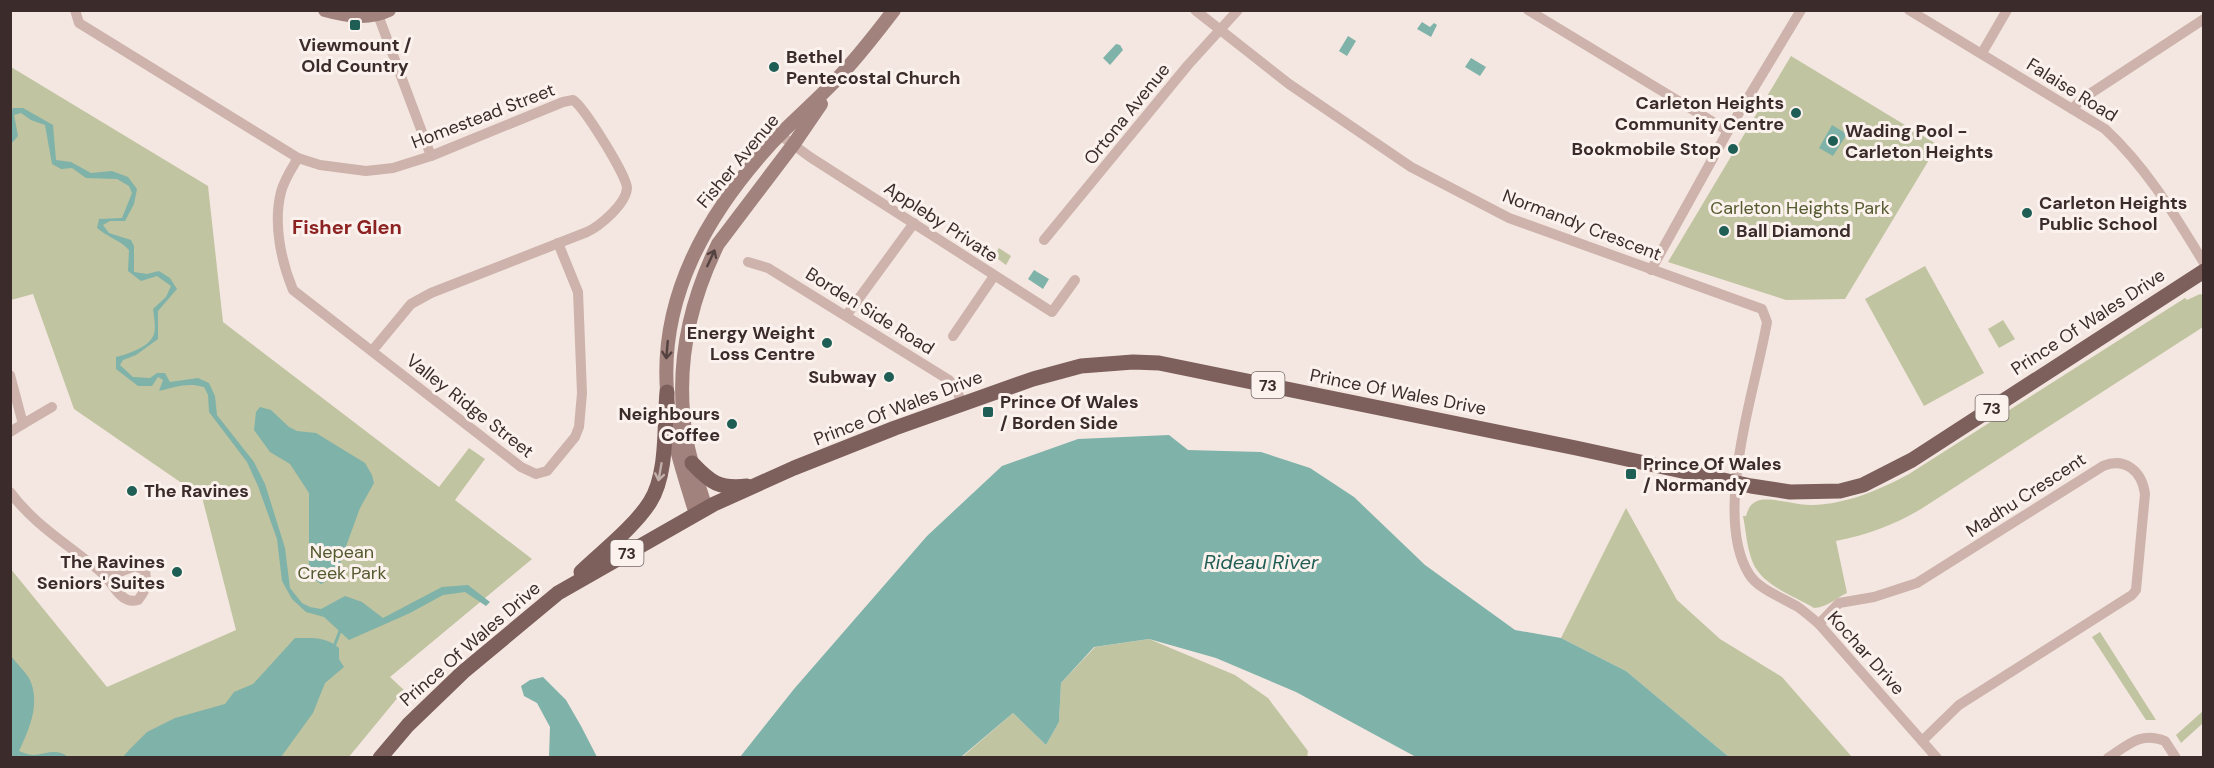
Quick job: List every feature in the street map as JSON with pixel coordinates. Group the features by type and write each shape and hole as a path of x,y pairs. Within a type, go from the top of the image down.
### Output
{"main road":[{"path":"325,10 370,17 384,13"},
{"name":"Fisher Avenue","path":"701,512 684,417 682,374 690,313 709,262 718,244 794,146 835,82 894,10"},
{"name":"Fisher Avenue","path":"701,512 678,453 667,392 668,338 674,308 695,249 716,212 780,135 835,82"},
{"name":"Prince Of Wales Drive","path":"380,758 408,725 464,672 558,593 701,512 756,485 895,428 1033,379 1081,366 1159,363 1735,482 1790,492 1840,491 1863,485 1889,473 2204,271"},
{"path":"674,308 690,313"},
{"path":"558,593 650,502 662,464 667,392"},
{"path":"692,463 716,484 733,487 756,485"}],"street":[{"name":"Homestead Street","path":"75,10 79,23 298,158 320,165 366,171 393,168 431,156 563,102 573,100 578,104 621,171 627,186 625,196 597,227 431,293 411,304 372,351"},
{"name":"Normandy Crescent","path":"1195,10 1289,84 1411,167 1509,218 1762,309 1765,314 1765,329 1735,482"},
{"name":"Ortona Avenue","path":"1044,240 1188,65 1238,10"},
{"path":"1528,10 1728,131"},
{"path":"1651,270 1728,131 1801,10"},
{"name":"Falaise Road","path":"1909,10 2105,129 2138,162 2204,263"},
{"path":"1982,53 2007,10"},
{"path":"384,13 431,156"},
{"path":"2072,109 2082,99 2204,19"},
{"name":"Appleby Private","path":"780,135 1052,312 1075,280"},
{"name":"Valley Ridge Street","path":"298,158 282,189 278,212 284,269 293,290 521,467 536,474 548,471 575,437 579,427 582,393 578,292 558,243"},
{"path":"846,316 914,223"},
{"name":"Borden Side Road","path":"747,262 768,268 949,380 958,392 961,405"},
{"path":"953,336 994,276"},
{"path":"10,375 23,424"},
{"path":"10,432 52,407"},
{"name":"Madhu Crescent","path":"1819,624 1839,603 1874,597 1917,583 2103,466 2112,462 2133,468 2144,484 2145,494 2136,590 2124,600 1959,705 1922,741"},
{"name":"Kochar Drive","path":"1735,482 1737,538 1750,576 1759,584 1801,609 1819,624 1937,758"},
{"path":"10,492 21,506 66,546 103,574"},
{"path":"2108,758 2146,736 2164,741 2176,758"}],"green space":[{"name":"Carleton Heights Park","path":"1791,56 1938,145 1845,299 1786,300 1668,262"},
{"name":"Nepean Creek Park","path":"11,67 208,186 223,322 439,487 469,448 485,459 455,500 532,559 390,677 404,690 348,758 11,757 10,568 107,687 236,630 202,497 74,409 33,294 11,300"},
{"path":"999,248 1011,256 1006,265 994,256"},
{"path":"1925,266 1984,373 1924,406 1865,299"},
{"path":"2200,294 2203,295 2203,327 1921,509 1880,529 1836,541 1847,593 1827,605 1814,608 1771,584 1753,563 1743,516 1746,516 1755,502 1769,500 1806,505 1825,504 1850,499 1886,485 1909,474 2185,298 2187,300"},
{"path":"2003,320 2015,339 1999,348 1988,329"},
{"path":"1626,508 1677,600 1720,639 1782,677 1852,757 1729,757 1626,671 1561,638"},
{"path":"2100,632 2156,720 2146,720 2092,637"},
{"path":"1149,639 1235,675 1268,698 1308,751 1307,758 961,758 1013,713 1046,745 1059,722 1061,683 1095,647"},
{"path":"2203,711 2203,723 2181,743 2176,735"}],"water":[{"path":"1422,22 1430,27 1434,23 1437,25 1431,37 1417,29"},
{"path":"1348,36 1356,41 1347,56 1339,51"},
{"path":"1116,44 1120,45 1123,50 1110,65 1103,58"},
{"path":"1471,58 1486,67 1480,76 1465,67"},
{"path":"13,108 23,108 53,125 56,160 71,162 91,173 112,171 128,177 137,189 134,204 125,221 110,221 103,225 109,233 131,240 134,246 134,272 147,274 159,271 170,278 177,289 158,311 158,339 136,355 123,360 120,365 133,377 150,378 157,373 165,373 170,382 198,378 209,383 215,396 217,415 254,462 265,484 285,548 290,588 302,603 321,609 345,596 362,602 383,618 442,587 468,585 490,602 486,606 465,592 443,595 410,613 349,640 324,617 306,612 292,599 282,581 277,539 258,486 247,462 209,412 208,395 204,387 187,385 159,391 163,380 158,377 152,386 138,386 116,369 116,357 138,349 152,339 155,328 153,309 166,297 171,286 157,276 141,281 128,271 129,250 97,228 99,219 122,218 132,193 129,186 117,179 86,178 72,168 61,169 52,164 45,125 21,113 14,115 18,136 11,144"},
{"name":"Wading Pool - Carleton Heights","path":"1832,125 1847,134 1833,156 1819,148"},
{"path":"1034,270 1049,279 1043,289 1028,279"},
{"path":"260,407 271,410 289,427 297,431 316,433 365,463 372,475 374,483 360,508 337,575 321,584 311,577 309,568 309,493 290,464 270,452 254,430 256,412"},
{"name":"Rideau River","path":"1169,435 1188,450 1261,452 1310,468 1354,497 1425,565 1515,630 1561,638 1626,671 1729,757 1416,757 1296,692 1216,658 1149,639 1094,647 1061,683 1059,722 1046,745 1013,713 961,757 740,757 794,689 927,536 1002,466 1078,439"},
{"path":"295,638 318,638 329,641 339,648 339,659 344,667 325,683 313,713 281,757 123,757 147,732 175,718 225,704 234,692 253,684"},
{"path":"11,656 29,678 34,696 33,715 19,751 34,755 55,752 68,757 12,757"},
{"path":"543,677 566,700 597,757 549,757 550,727 537,703 524,696 521,686 530,680"}],"waterway":[{"path":"335,644 340,631"}],"place":[{"name":"Viewmount / Old Country","path":"355,25"},
{"name":"Bethel Pentecostal Church","path":"774,67"},
{"name":"Carleton Heights Community Centre","path":"1796,113"},
{"name":"Wading Pool - Carleton Heights","path":"1833,141"},
{"name":"Bookmobile Stop","path":"1733,149"},
{"name":"Carleton Heights Public School","path":"2027,213"},
{"name":"Ball Diamond","path":"1724,231"},
{"name":"Energy Weight Loss Centre","path":"827,343"},
{"name":"Subway","path":"889,377"},
{"name":"Prince Of Wales / Borden Side","path":"988,412"},
{"name":"Neighbours Coffee","path":"732,424"},
{"name":"Prince Of Wales / Normandy","path":"1631,474"},
{"name":"The Ravines","path":"132,491"},
{"name":"The Ravines Seniors' Suites","path":"177,572"}],"district":[{"name":"Fisher Glen","path":"347,227"}]}
